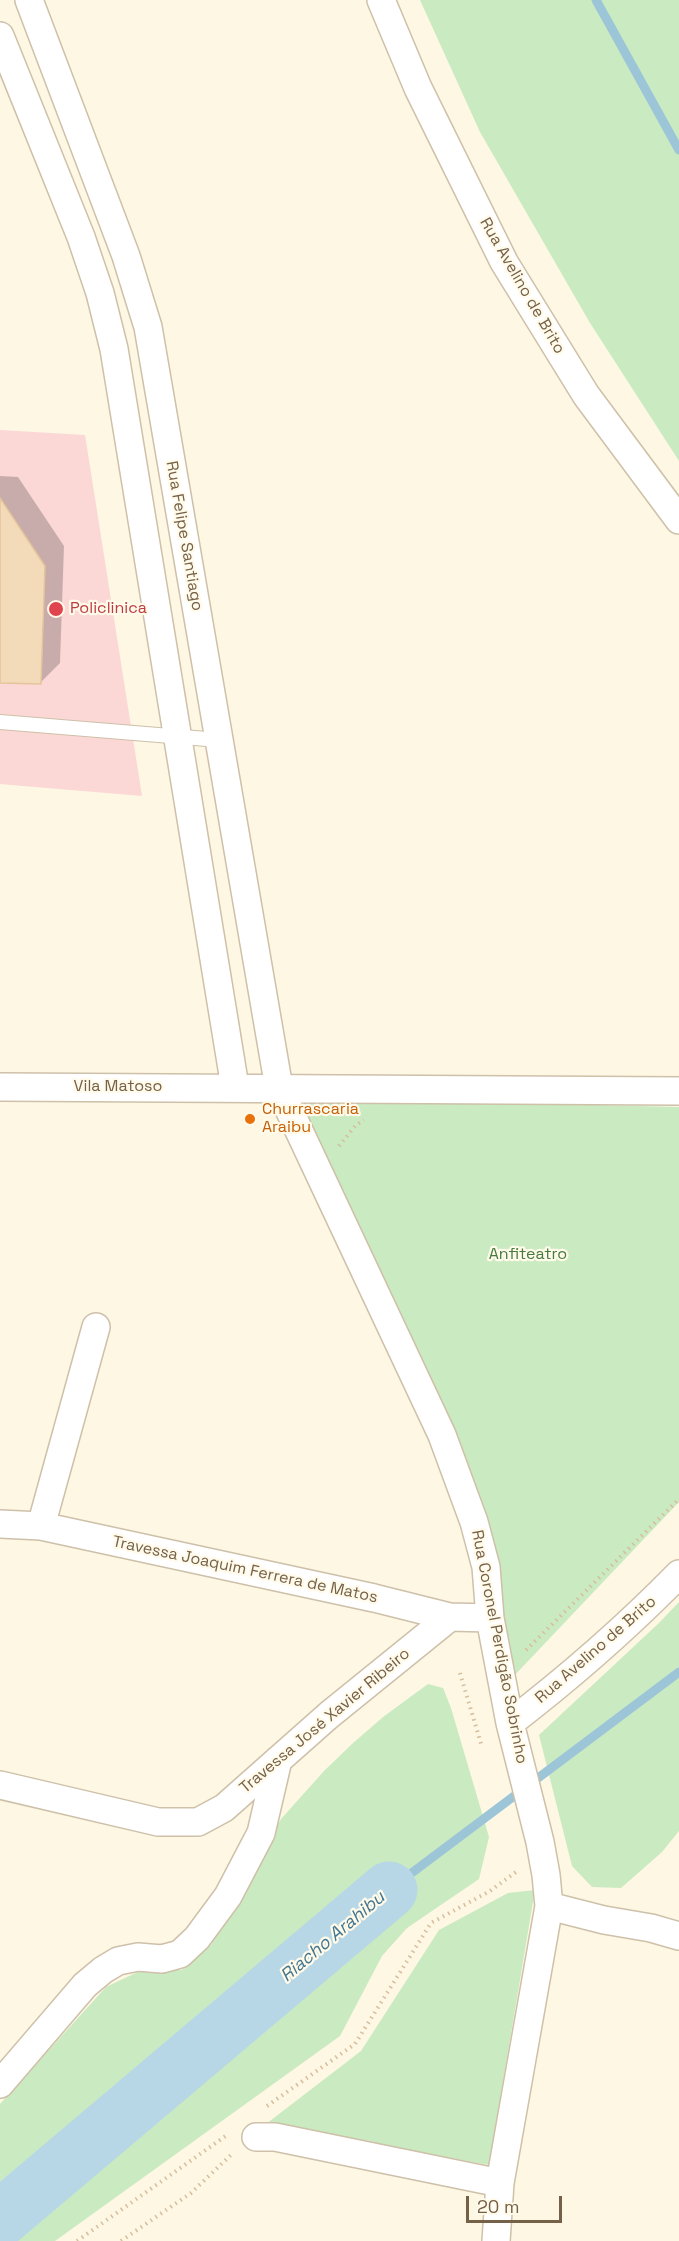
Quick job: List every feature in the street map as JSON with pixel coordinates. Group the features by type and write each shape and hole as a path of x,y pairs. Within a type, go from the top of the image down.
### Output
{"street":[{"name":"Rua Felipe Santiago","path":"29,0 138,289 148,327 279,1088"},
{"name":"Rua Avelino de Brito","path":"381,0 418,88 504,262 586,395 679,520"},
{"path":"0,36 81,237 100,293 114,349 235,1087"},
{"path":"144,529 182,523"},
{"name":"Vila Matoso","path":"0,1087 679,1091"},
{"name":"Rua Coronel Perdigão Sobrinho","path":"279,1088 442,1435 474,1522 486,1567 490,1618 510,1723 534,1812 546,1875 549,1906 500,2183 496,2241"},
{"path":"41,1526 96,1327"},
{"name":"Travessa Joaquim Ferrera de Matos","path":"0,1524 41,1526 374,1598 450,1617 490,1618"},
{"name":"Rua Avelino de Brito","path":"510,1723 559,1686 632,1622 679,1574"},
{"name":"Travessa José Xavier Ribeiro","path":"0,1785 158,1822 198,1822 224,1808 329,1715 450,1617"},
{"path":"0,2085 85,1985 103,1970 118,1961 138,1957 162,1959 180,1954 197,1938 228,1896 261,1833 278,1760"},
{"path":"549,1906 679,1936"},
{"path":"244,2134 275,2137 500,2183"}],"lane":[{"path":"0,722 219,740"}],"path":[{"path":"340,1154 339,1144 356,1125 374,1115"},
{"path":"521,1655 679,1498"},
{"path":"460,1673 483,1750"},
{"path":"261,2111 356,2044 431,1923 489,1891 517,1872 514,1861"},
{"path":"77,2241 244,2134"},
{"path":"121,2241 191,2193 241,2145 244,2134"}],"shaded area":[{"name":"Policlinica","path":"0,430 85,435 142,796 0,784"}],"green space":[{"path":"420,0 679,0 679,461 590,323 480,132"},
{"name":"Anfiteatro","path":"294,1098 679,1107 679,1502 512,1678 489,1543"},
{"path":"679,1602 679,1831 662,1852 621,1888 592,1887 572,1866 539,1735"},
{"path":"428,1684 443,1688 451,1708 489,1837 479,1879 407,1928 382,1956 340,2036 55,2241 0,2241 0,2104 106,1987 142,1970 182,1970 211,1945 281,1819 352,1744 383,1717"},
{"path":"535,1890 489,2165 266,2124 361,2051 439,1930 508,1893"}],"building":[{"path":"0,498 45,566 41,684 0,683"}],"waterway":[{"name":"Riacho Arahibu","path":"596,0 679,150"},
{"name":"Riacho Arahibu","path":"389,1890 679,1672"},
{"name":"Riacho Arahibu","path":"0,2219 389,1890"}],"place":[{"name":"Policlinica","path":"56,609"},
{"name":"Churrascaria Araibu","path":"250,1119"}]}
